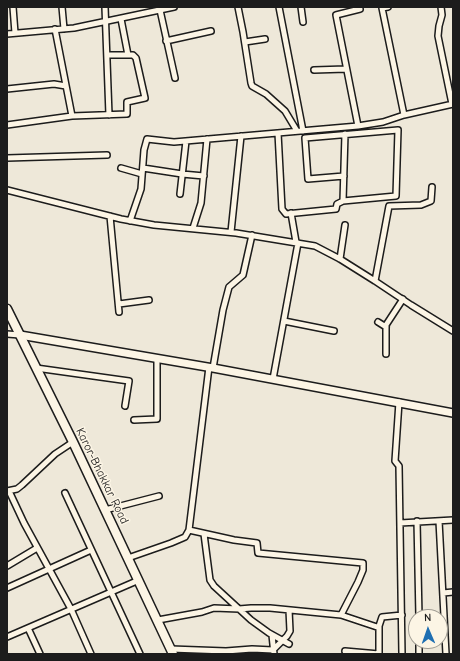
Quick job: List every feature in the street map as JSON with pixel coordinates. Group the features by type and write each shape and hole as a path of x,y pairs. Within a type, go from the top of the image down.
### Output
{"main road":[{"name":"Karor-Bhakkar Road","path":"7,309 73,442 158,620 171,652"},
{"path":"20,335 157,358 453,413"}],"street":[{"path":"13,7 15,33"},
{"path":"62,7 64,29"},
{"path":"105,7 109,115"},
{"path":"7,34 64,29 121,19 151,10 174,7"},
{"path":"238,7 252,86 266,94 285,111 300,131"},
{"path":"279,7 300,131"},
{"path":"301,7 303,22"},
{"path":"358,126 336,15 360,9 359,7"},
{"path":"388,7 382,8 404,115"},
{"path":"130,221 141,189 144,150 148,139 174,142 358,126 383,122 404,115 452,104 438,36 442,7"},
{"path":"160,10 175,78"},
{"path":"121,19 128,55"},
{"path":"55,29 72,116"},
{"path":"166,41 212,31"},
{"path":"245,42 265,39"},
{"path":"7,125 72,116 127,114 127,102 145,98 136,58 133,55 107,55"},
{"path":"314,70 346,68"},
{"path":"7,89 54,84 66,86"},
{"path":"278,133 282,209 286,214 336,209 337,204 343,201 396,196 398,130 305,138 308,179 344,176"},
{"path":"343,201 345,134"},
{"path":"231,232 241,136"},
{"path":"193,228 201,202 207,139"},
{"path":"180,194 186,141"},
{"path":"7,158 107,154"},
{"path":"121,168 142,174"},
{"path":"143,168 204,176"},
{"path":"375,281 389,206 421,205 432,201 432,187"},
{"path":"7,189 130,221 231,232 315,246 340,259 453,332"},
{"path":"273,379 297,243 290,213"},
{"path":"110,216 119,312"},
{"path":"340,259 345,225"},
{"path":"128,558 185,537 189,530 196,465 211,368 223,310 230,287 243,275 252,235"},
{"path":"386,354 386,325 403,299"},
{"path":"118,304 149,300"},
{"path":"284,321 334,331"},
{"path":"378,322 386,327"},
{"path":"7,334 20,335"},
{"path":"134,420 157,419 157,358"},
{"path":"36,368 128,381 125,406"},
{"path":"399,402 395,461 399,466 402,654"},
{"path":"73,442 55,454 22,486 8,491 37,548 71,609 91,654"},
{"path":"65,493 140,654"},
{"path":"105,510 159,496"},
{"path":"400,523 453,520"},
{"path":"417,521 419,609"},
{"path":"439,521 446,654"},
{"path":"189,530 257,543 258,553 363,563 363,570 358,582 341,615"},
{"path":"204,534 210,580 217,590 272,635 289,644"},
{"path":"7,566 37,548"},
{"path":"7,588 48,568 91,550"},
{"path":"7,637 138,580"},
{"path":"443,593 453,592"},
{"path":"158,620 202,612 214,608 270,608 341,615 377,627 379,626"},
{"path":"273,652 290,631 289,610"},
{"path":"345,651 379,654 379,626 382,617 402,615"},
{"path":"28,628 40,654"},
{"path":"272,635 273,652"},
{"path":"171,652 226,652 252,649 273,652"}]}
